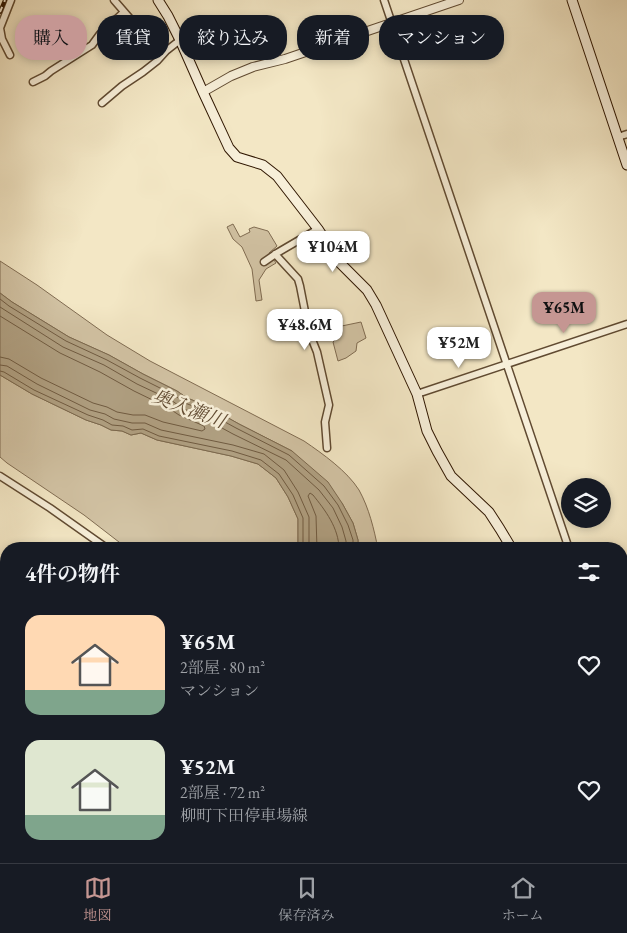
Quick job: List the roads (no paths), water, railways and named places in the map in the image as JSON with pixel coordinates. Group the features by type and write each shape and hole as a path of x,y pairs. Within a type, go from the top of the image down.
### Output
{"main road":[{"path":"158,0 179,38"},
{"path":"572,0 627,165"},
{"path":"189,60 234,154 263,165 277,176 318,229 340,263 367,290 376,305 417,394 427,431 437,451 451,476 488,512 508,542"}],"street":[{"path":"10,55 2,39 0,28 11,0"},
{"path":"114,0 127,15"},
{"path":"384,0 389,15"},
{"path":"415,15 459,0"},
{"path":"33,82 92,45 100,34 124,12"},
{"path":"203,92 231,76 253,67 284,59 379,27"},
{"path":"169,49 179,41"},
{"path":"102,103 158,60"},
{"path":"404,60 567,542"},
{"path":"618,137 627,134"},
{"path":"264,262 318,229"},
{"path":"275,254 298,279 300,286 309,332 317,352 329,405 325,422 326,448"},
{"path":"417,394 627,324"},
{"path":"0,476 98,542"}],"water":[{"name":"奥入瀬川","path":"0,293 69,337 109,355 187,398 205,405 292,451 328,482 353,523 358,542 298,542 298,519 288,497 276,478 258,464 231,456 157,440 141,433 131,435 122,431 111,430 32,394 0,375"}],"railway":[{"path":"0,12 5,0"}]}
